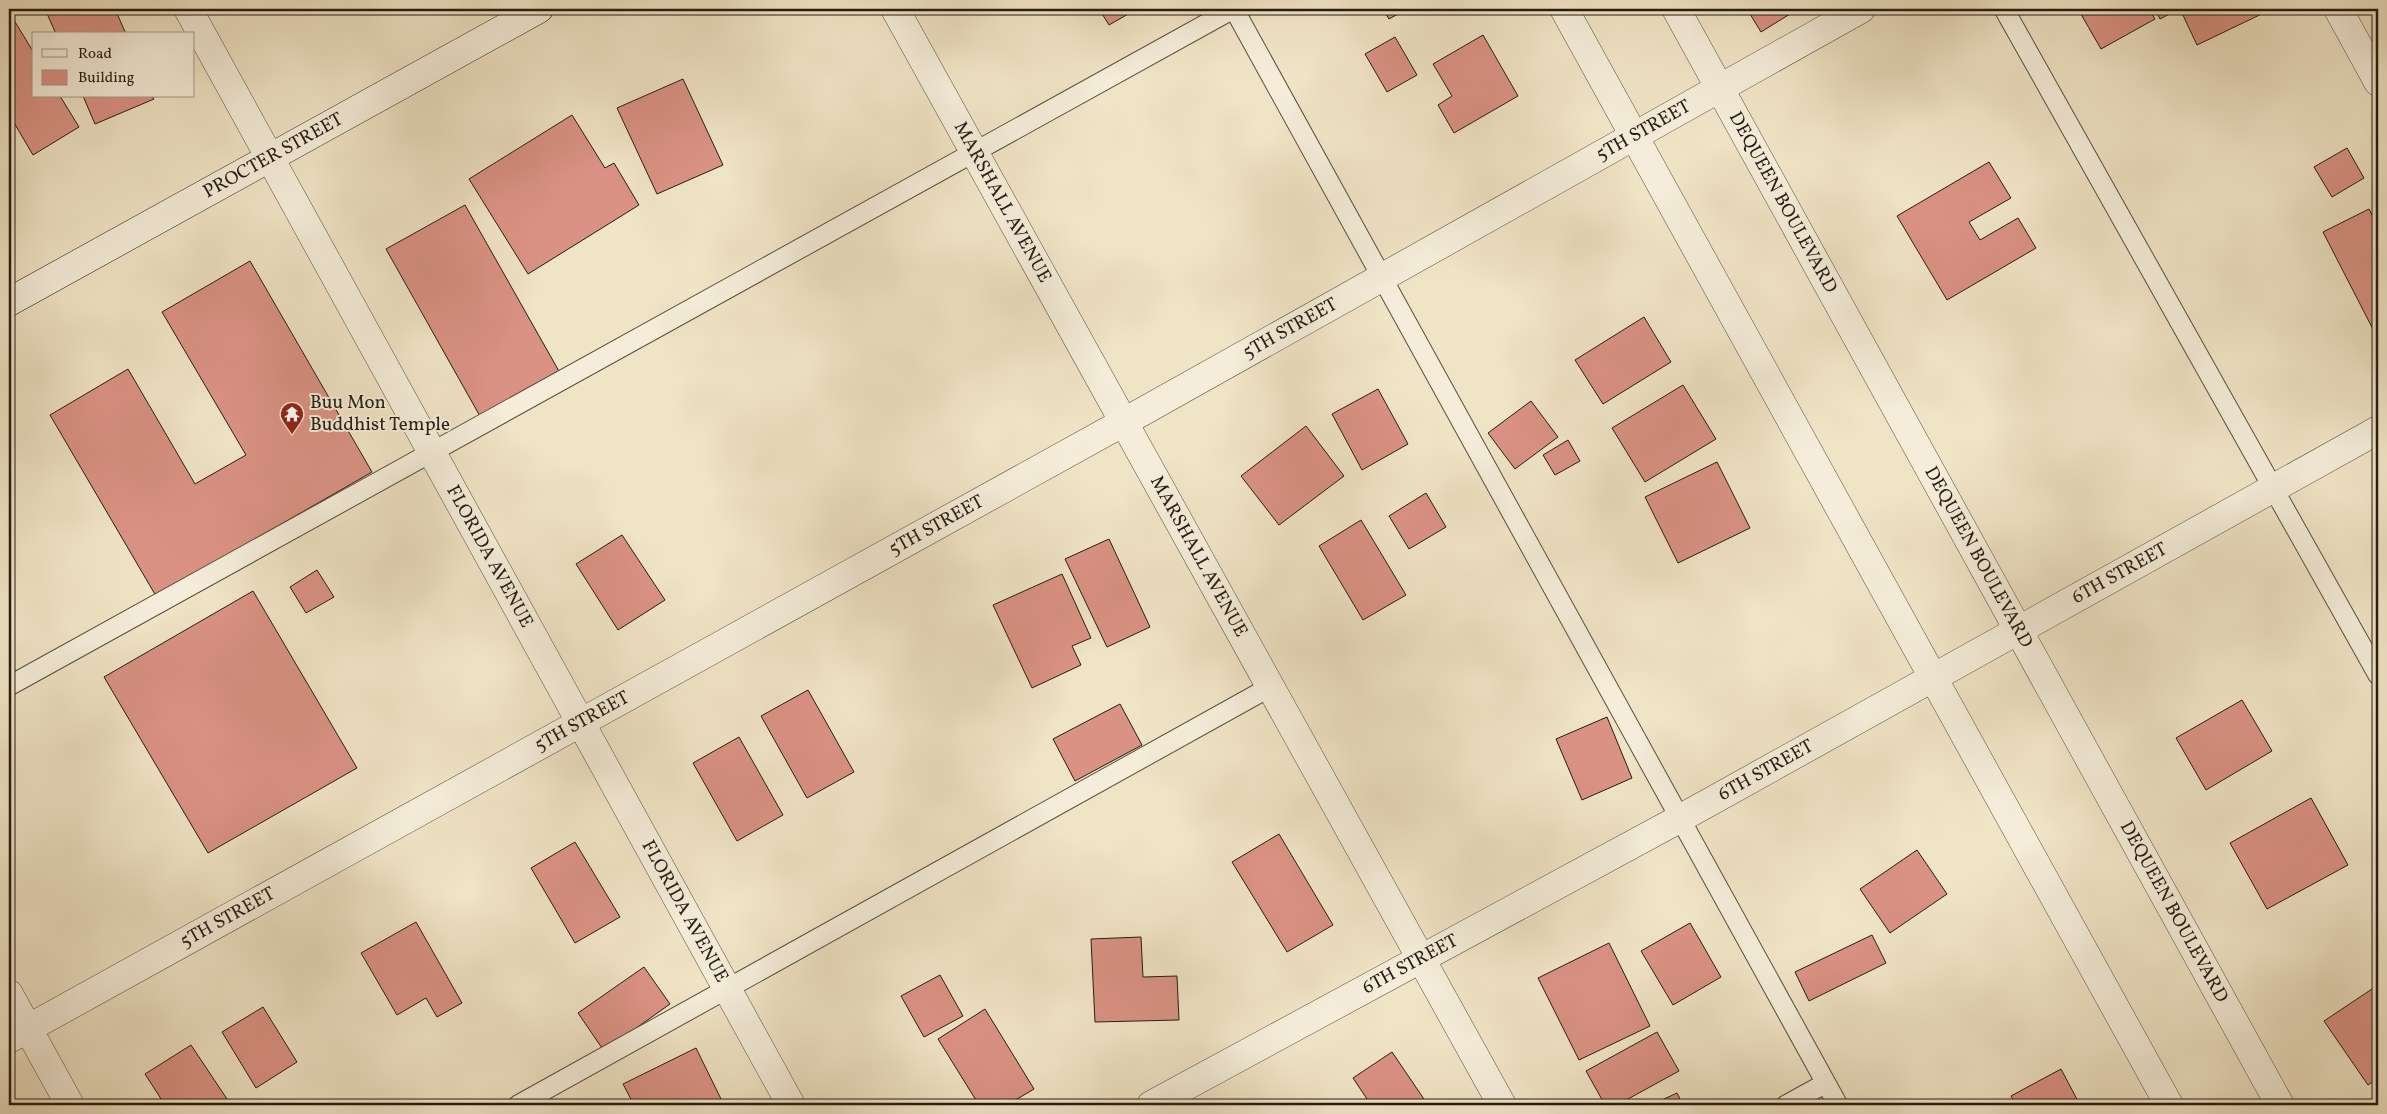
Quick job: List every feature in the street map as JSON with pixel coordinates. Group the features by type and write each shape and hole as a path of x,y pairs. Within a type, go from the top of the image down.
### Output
{"street":[{"name":"FLORIDA AVENUE","path":"188,9 791,1105"},
{"name":"PROCTER STREET","path":"9,302 539,9"},
{"name":"MARSHALL AVENUE","path":"895,9 1502,1105"},
{"path":"1564,9 2169,1105"},
{"name":"DEQUEEN BOULEVARD","path":"1676,9 2280,1105"},
{"name":"5TH STREET","path":"18,1034 1383,278 1861,9"},
{"path":"2338,9 2378,79"},
{"name":"6TH STREET","path":"1151,1105 1934,679 2378,430"},
{"path":"9,994 18,1034 70,1105"}],"lane":[{"path":"9,686 1233,9 1838,1105"},
{"path":"2004,9 2275,488 2378,675"},
{"path":"518,1105 1270,687"},
{"path":"1786,1105 1826,1084"}],"building":[{"path":"45,9 115,9 125,32 55,32"},
{"path":"1099,9 1137,9 1109,25"},
{"path":"1383,9 1407,9 1389,19"},
{"path":"1747,9 1798,9 1761,32"},
{"path":"2078,9 2149,9 2155,19 2101,49"},
{"path":"2155,9 2179,9 2160,19"},
{"path":"2185,9 2272,9 2197,45 2181,11"},
{"path":"9,12 32,50 32,98 61,98 79,127 33,155 13,121 9,123"},
{"path":"1483,35 1518,96 1454,133 1438,105 1452,96 1433,64"},
{"path":"1395,37 1417,75 1387,92 1365,54"},
{"path":"683,79 723,165 657,194 617,108"},
{"path":"84,98 154,99 95,124"},
{"path":"572,115 605,168 614,163 639,205 528,274 469,179"},
{"path":"2347,148 2364,178 2332,197 2314,167"},
{"path":"1989,162 2011,198 1969,222 1980,240 2018,218 2036,248 1947,300 1897,216"},
{"path":"465,205 560,373 481,418 386,249"},
{"path":"2369,209 2378,227 2378,339 2323,232"},
{"name":"Buu Mon Buddhist Temple","path":"250,261 372,472 156,596 50,415 128,369 195,484 246,455 162,312"},
{"path":"1644,317 1671,362 1603,404 1575,360"},
{"path":"1683,385 1716,439 1645,482 1612,428"},
{"path":"1378,389 1408,444 1362,470 1332,414"},
{"path":"1531,401 1558,437 1515,469 1488,433"},
{"path":"1306,426 1344,476 1279,525 1241,476"},
{"path":"1568,440 1580,461 1555,475 1543,455"},
{"path":"1717,462 1750,528 1678,563 1645,497"},
{"path":"1426,493 1446,527 1409,549 1389,516"},
{"path":"1361,520 1406,595 1363,620 1319,546"},
{"path":"622,535 665,600 618,630 576,564"},
{"path":"1109,539 1150,627 1107,647 1065,559"},
{"path":"317,570 334,597 306,613 290,587"},
{"path":"1062,574 1091,638 1072,646 1081,665 1032,688 993,605"},
{"path":"253,591 357,768 208,853 104,677"},
{"path":"808,690 854,772 807,798 761,716"},
{"path":"2242,700 2272,751 2206,790 2176,738"},
{"path":"1120,704 1142,745 1075,781 1053,739"},
{"path":"1607,717 1632,778 1582,800 1556,739"},
{"path":"739,737 783,815 737,841 693,763"},
{"path":"2311,798 2348,865 2267,909 2230,843"},
{"path":"1279,834 1333,925 1287,952 1232,862"},
{"path":"575,842 620,917 575,943 531,868"},
{"path":"1917,850 1947,894 1890,933 1860,889"},
{"path":"416,922 462,1003 437,1017 426,998 397,1015 361,953"},
{"path":"1690,923 1721,977 1673,1005 1641,951"},
{"path":"1872,935 1886,963 1809,1001 1795,972"},
{"path":"1141,937 1143,977 1177,976 1179,1020 1095,1022 1091,939"},
{"path":"1609,943 1650,1026 1579,1060 1538,978"},
{"path":"644,967 670,1004 604,1051 578,1013"},
{"path":"940,975 963,1016 924,1037 901,996"},
{"path":"2378,985 2378,1078 2368,1085 2324,1021"},
{"path":"263,1007 297,1062 256,1088 222,1032"},
{"path":"985,1009 1034,1089 1007,1105 979,1105 938,1039"},
{"path":"1657,1032 1679,1071 1617,1105 1605,1105 1586,1071"},
{"path":"191,1045 231,1105 165,1105 145,1074"},
{"path":"696,1048 722,1101 714,1105 634,1105 623,1084"},
{"path":"1392,1052 1428,1105 1371,1105 1353,1078"},
{"path":"2061,1069 2080,1105 2016,1105 2011,1096"},
{"path":"1677,1093 1683,1105 1651,1105"}],"place":[{"name":"Buu Mon Buddhist Temple","path":"292,435"}]}
